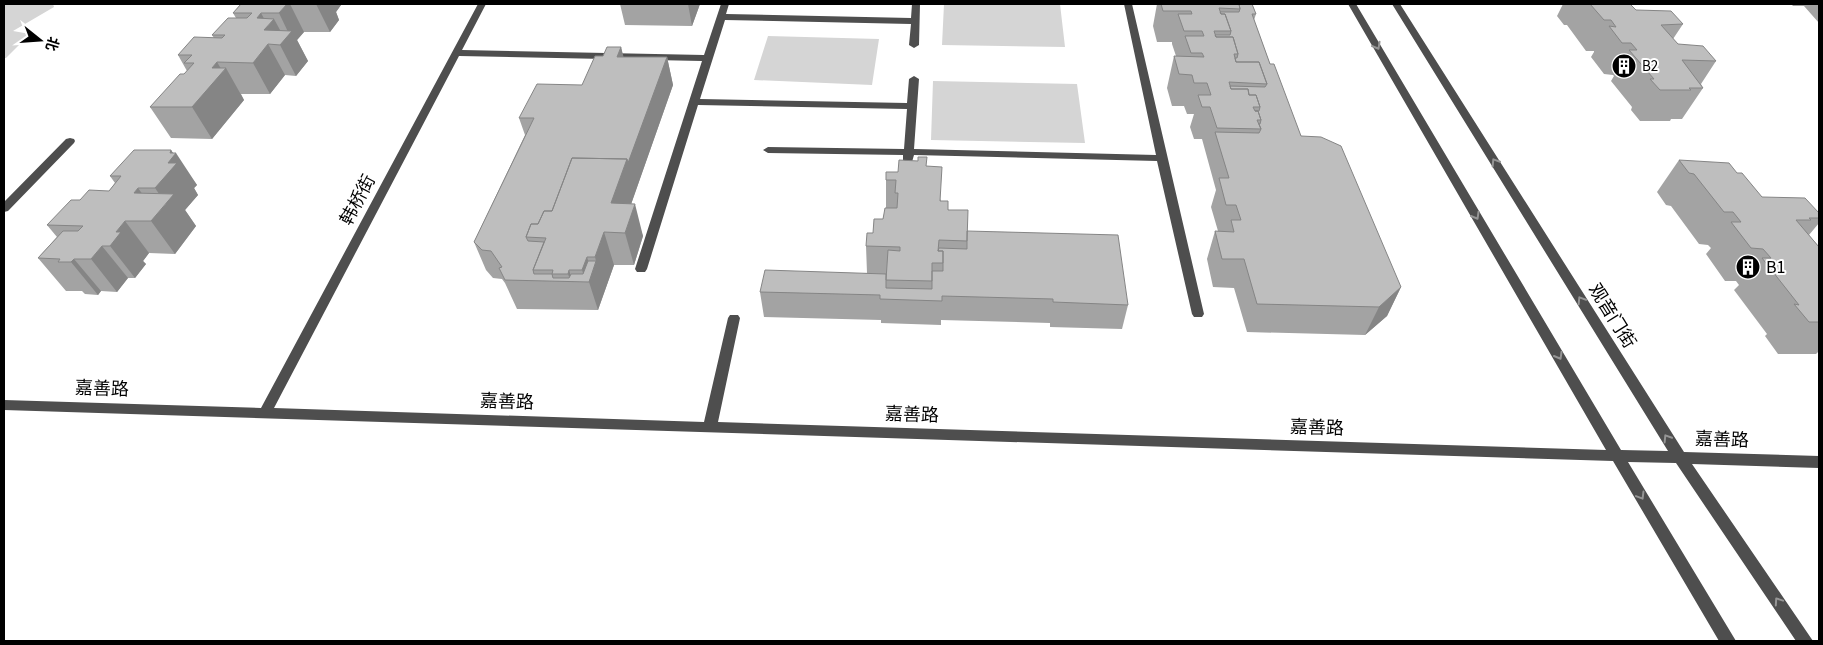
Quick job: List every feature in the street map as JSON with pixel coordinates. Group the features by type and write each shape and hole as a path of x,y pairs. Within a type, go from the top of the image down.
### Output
{"street":[{"name":"韩桥街","path":"265,413 482,4"},
{"path":"641,269 725,4"},
{"path":"914,45 916,4"},
{"path":"1128,4 1198,314"},
{"path":"1352,4 1617,456 1728,641"},
{"name":"观音门街","path":"1396,4 1680,458 1806,641"},
{"path":"721,17 915,21"},
{"path":"456,53 708,58"},
{"path":"908,174 914,79"},
{"path":"694,102 912,106"},
{"path":"4,208 70,141"},
{"path":"768,150 1162,158"},
{"path":"710,427 734,318"},
{"name":"嘉善路","path":"4,405 1819,462"}],"shaded area":[{"path":"4,4 53,4 54,7 13,31 30,34 6,58 4,58"},
{"path":"944,4 1060,4 1065,47 942,45"},
{"path":"768,36 879,39 872,85 754,80"},
{"path":"933,81 1077,84 1085,143 931,140"}],"building":[{"path":"241,4 287,4 279,13 261,13 257,18 274,19 264,30 292,31 280,45 268,44 253,63 217,62 212,68 226,68 192,107 150,107 180,74 184,74 194,63 184,63 192,55 178,55 194,37 222,38 225,35 212,35 228,18 247,18 252,13 233,13"},
{"path":"1161,4 1239,4 1240,9 1219,8 1221,14 1225,14 1231,31 1214,31 1216,37 1233,37 1238,54 1234,54 1236,62 1259,62 1267,84 1229,82 1231,89 1248,89 1249,95 1256,95 1260,107 1253,107 1255,111 1258,111 1261,120 1257,120 1261,129 1217,128 1210,107 1202,107 1198,95 1211,95 1207,83 1194,83 1192,75 1179,74 1174,56 1204,57 1202,53 1191,53 1185,36 1204,36 1202,31 1184,31 1178,14 1192,14 1191,11 1163,11"},
{"path":"1239,4 1252,4 1256,14 1252,14 1270,64 1274,64 1301,136 1321,137 1341,146 1401,287 1379,307 1257,304 1244,259 1222,259 1215,231 1234,232 1231,220 1241,220 1236,205 1226,205 1219,178 1229,178 1215,132 1259,133 1261,120 1258,111 1260,107 1256,95 1249,95 1248,89 1231,89 1230,86 1265,87 1267,84 1259,62 1236,62 1235,58 1237,58 1238,54 1233,37 1216,37 1215,35 1230,35 1231,31 1225,14 1220,12 1239,12"},
{"path":"1590,4 1630,4 1636,10 1671,11 1683,24 1661,25 1678,44 1703,46 1716,61 1682,60 1703,88 1660,90 1650,79 1654,79 1629,50 1637,50 1631,43 1622,43 1609,26 1616,27 1611,20 1604,20"},
{"path":"607,47 621,47 617,57 667,57 628,163 627,159 572,158 552,211 544,211 538,224 531,224 526,237 528,241 544,242 533,270 534,274 552,274 553,278 569,278 571,274 583,274 588,261 596,261 589,282 505,280 499,268 502,267 491,251 482,250 474,242 534,118 519,118 537,84 582,85 595,56 603,56"},
{"path":"134,150 171,150 170,153 176,153 168,163 177,163 155,188 138,188 134,193 174,194 151,221 125,221 116,232 121,232 110,246 102,246 91,259 74,259 71,262 58,262 60,259 38,258 63,231 78,231 83,226 47,225 71,200 80,200 89,190 109,191 121,176 110,176"},
{"path":"918,157 927,157 926,166 942,167 940,201 948,201 948,210 968,210 967,241 939,240 938,251 943,251 943,263 932,263 932,281 886,280 888,250 900,251 900,247 866,246 867,233 873,233 874,219 883,219 885,208 897,208 898,193 895,193 896,180 886,180 886,172 898,172 899,160 918,161"},
{"path":"572,158 627,159 611,203 635,204 625,233 604,232 595,257 587,257 582,270 569,270 568,274 552,274 553,270 533,270 546,238 526,237 531,224 538,224 544,211 552,211"},
{"path":"1679,160 1729,163 1737,173 1742,173 1762,197 1805,198 1819,213 1819,218 1796,220 1819,247 1819,322 1809,322 1794,304 1799,305 1762,258 1771,258 1763,249 1751,248 1731,222 1741,222 1733,212 1724,212 1694,174 1689,173"},
{"path":"967,231 1118,235 1128,305 1053,302 1053,299 942,296 942,301 880,299 880,295 760,292 765,270 886,274 886,288 932,289 932,271 943,271 943,251 938,251 939,248 967,249"}],"place":[{"name":"B2","path":"1624,66"},
{"name":"B1","path":"1748,267"}]}
